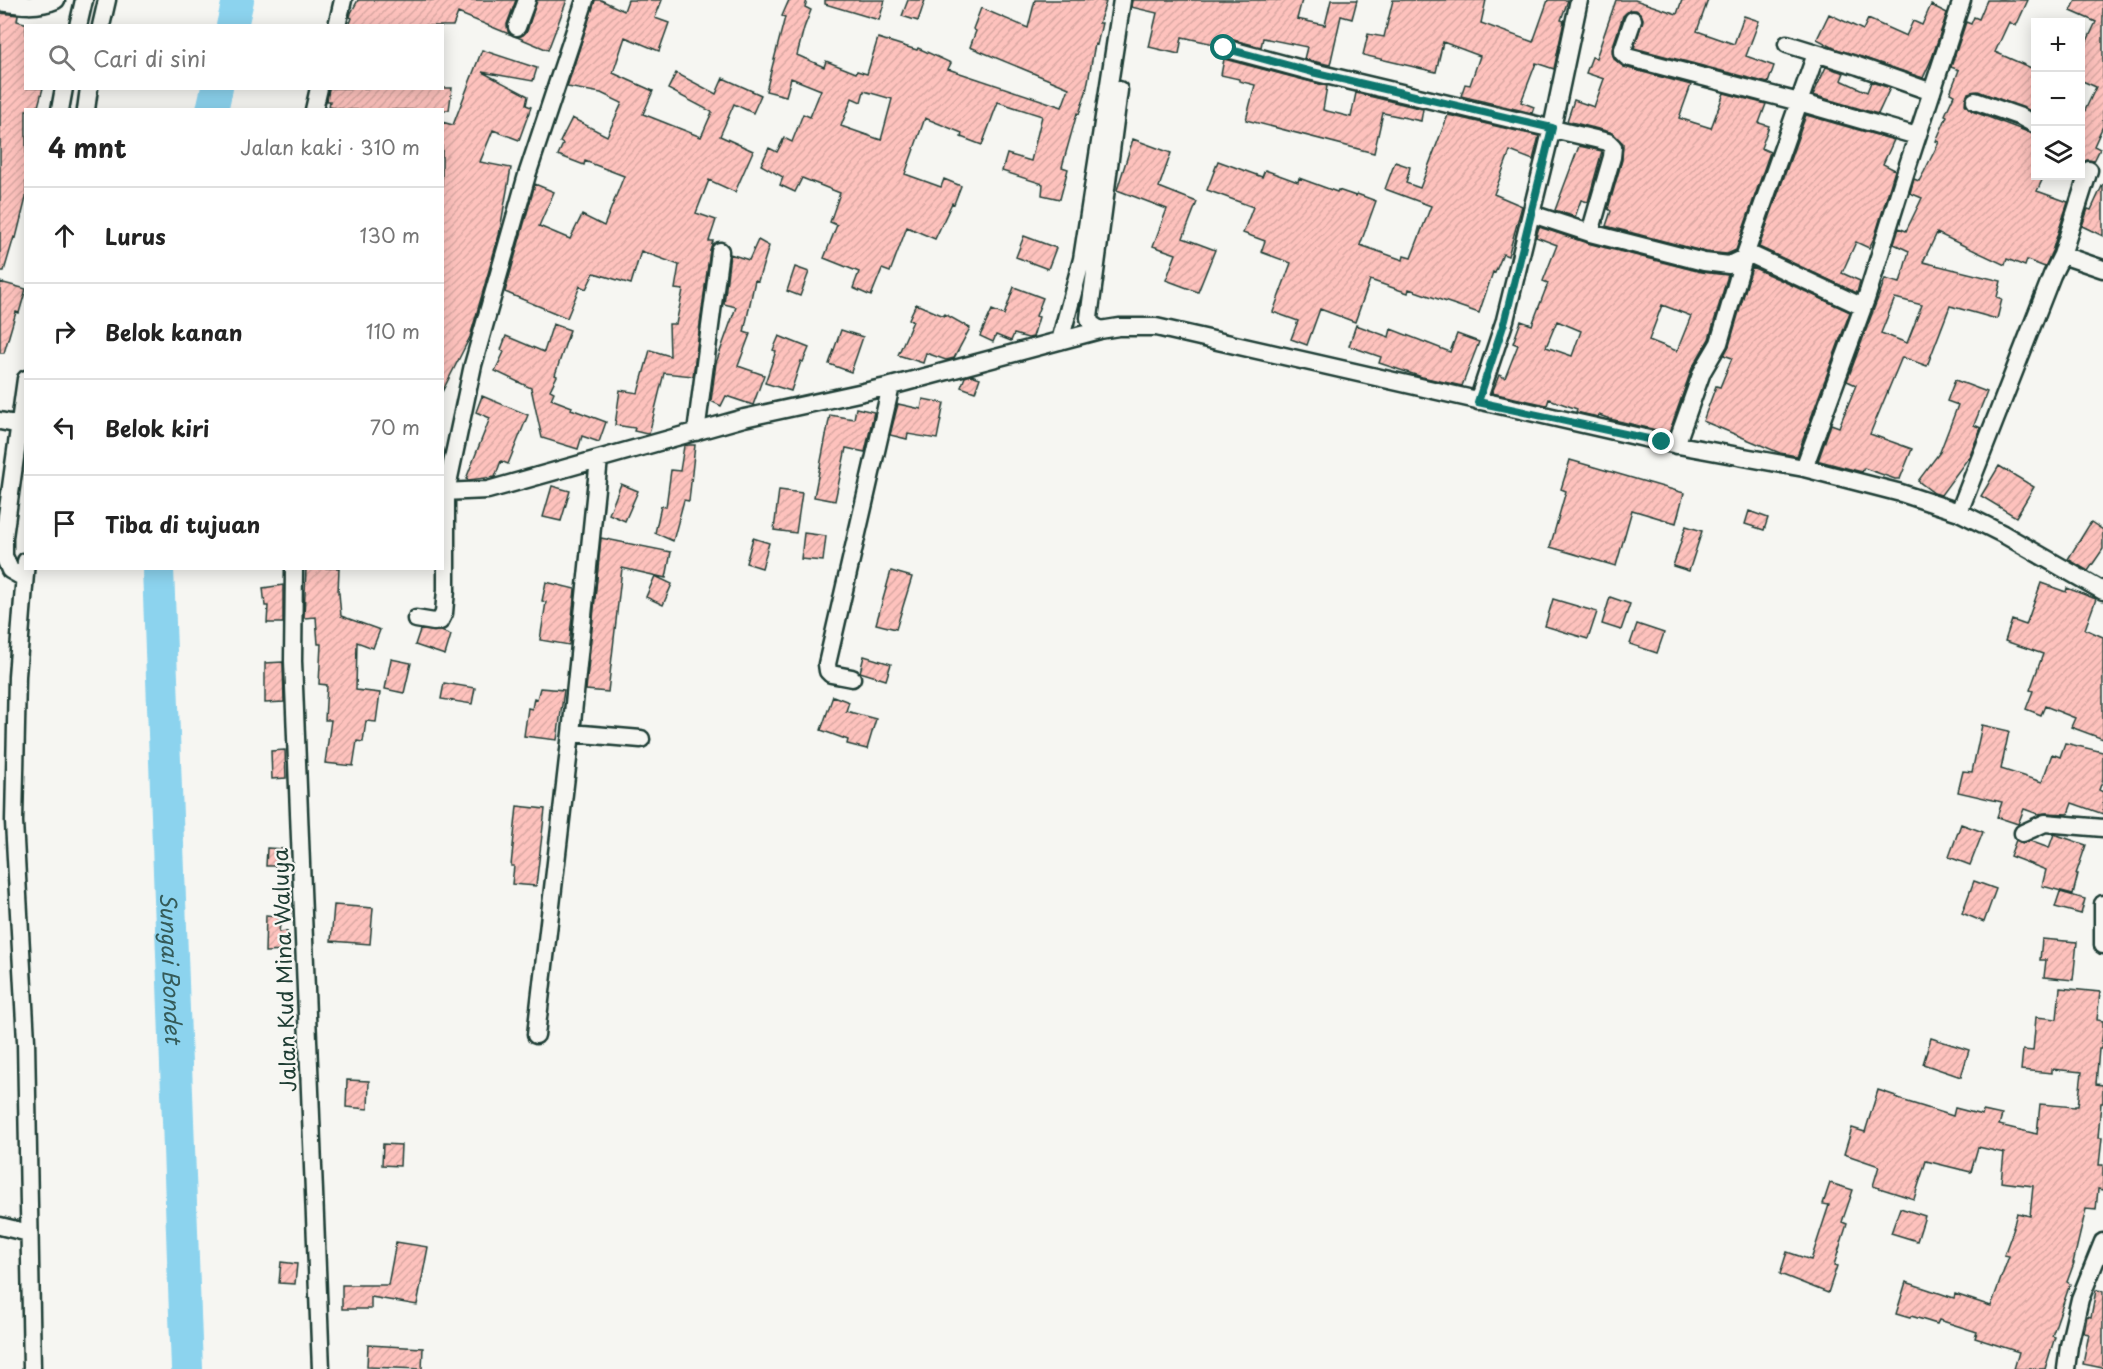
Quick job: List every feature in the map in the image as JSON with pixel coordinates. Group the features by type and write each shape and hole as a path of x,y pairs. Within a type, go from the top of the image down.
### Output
{"street":[{"path":"0,2 29,6 44,5 56,0"},
{"path":"78,24 84,0"},
{"path":"101,24 107,0"},
{"path":"337,24 343,0"},
{"path":"517,27 527,0"},
{"path":"416,619 440,621 444,614 446,590 444,492 449,468 473,365 510,232 530,164 585,0"},
{"path":"1093,332 1089,318 1089,258 1122,0"},
{"path":"1064,340 1089,258 1132,0"},
{"path":"1478,402 1505,320 1532,214 1579,0"},
{"path":"1804,468 1863,307 1962,0"},
{"path":"1633,20 1623,52 1627,57 1917,136"},
{"path":"1787,44 1932,92"},
{"path":"1224,48 1312,72 1608,142 1613,147 1612,157 1590,232"},
{"path":"1676,445 1702,372 1719,344 1744,258 1816,54"},
{"path":"60,108 64,90"},
{"path":"86,108 89,90"},
{"path":"315,108 319,90"},
{"path":"1975,101 2031,122"},
{"path":"1959,512 2048,285 2062,255 2091,171"},
{"path":"1532,214 1704,262 1729,265 1754,256 1863,307"},
{"path":"696,432 720,251"},
{"path":"2062,255 2103,269"},
{"path":"444,492 488,490 744,418 891,386 1093,332 1119,327 1156,327 1478,402 1676,445 1804,468 1901,493 1959,512 2003,534 2103,591"},
{"path":"852,678 831,674 827,664 891,386"},
{"path":"24,394 4,537 4,556 10,570 24,578"},
{"path":"0,421 20,425"},
{"path":"536,1035 571,733 599,459"},
{"path":"25,570 17,676 14,822 26,1041 32,1369"},
{"name":"Jalan Kud Mina Waluya","path":"294,570 292,661 321,1369"},
{"path":"571,733 640,739"},
{"path":"2023,833 2045,823 2103,828"},
{"path":"2103,904 2103,945"},
{"path":"0,1226 29,1233"},
{"path":"2066,1369 2080,1299 2103,1242"}],"building":[{"path":"358,0 516,0 507,24 509,34 458,13 453,26 444,26 444,24 350,24 351,13"},
{"path":"537,0 567,0 548,50 517,37 527,31"},
{"path":"595,0 601,0 624,11 628,0 662,0 655,18 669,23 659,51 625,37 613,73 653,91 643,114 701,137 712,112 668,89 676,73 716,94 723,78 761,95 753,113 734,104 720,136 753,151 735,192 709,180 696,213 716,220 709,241 713,241 693,376 664,373 649,434 634,431 635,428 615,425 620,390 638,393 650,350 670,356 669,324 676,324 683,290 675,289 679,265 641,251 631,284 594,273 586,289 580,286 567,318 505,292 535,184 554,192 539,226 570,239 582,215 604,226 624,176 585,161 584,165 558,155 563,144 560,142 572,118 607,136 622,103 601,93 567,87"},
{"path":"789,0 807,0 805,7 811,10 797,55 824,67 826,61 856,73 857,71 867,74 878,38 917,50 918,48 951,63 948,69 1062,107 1069,88 970,47 976,31 973,29 981,8 1028,28 1035,0 1106,2 1099,23 1102,23 1097,45 1095,44 1086,92 1079,114 1077,113 1062,167 1068,169 1060,199 1042,195 1043,184 1002,171 1007,154 1031,161 1042,116 998,102 982,145 961,137 962,133 925,118 905,174 941,187 944,179 961,186 954,204 952,203 935,239 907,227 890,272 882,269 871,296 853,288 859,272 824,258 837,225 830,222 840,193 802,178 795,192 780,185 783,177 761,165 769,148 777,152 784,138 792,142 803,114 810,117 821,90 791,78 786,96 766,91 785,17 782,16","holes":["864,91 892,99 881,140 841,126 852,98 861,102"]},
{"path":"825,0 885,0 879,20 825,4"},
{"path":"908,0 925,0 918,21 902,16"},
{"path":"1132,0 1302,0 1297,19 1325,25 1331,0 1357,0 1352,19 1341,16 1330,65 1304,59 1307,47 1263,38 1261,47 1226,38 1221,38 1214,44 1182,37 1179,54 1149,47 1157,13 1131,7"},
{"path":"1393,0 1486,0 1481,23 1533,42 1548,0 1568,0 1561,20 1564,21 1554,69 1536,63 1521,102 1534,107 1532,113 1461,96 1465,84 1470,85 1480,56 1443,42 1436,72 1363,55 1368,34 1384,37"},
{"path":"1616,0 1635,0 1677,14 1682,0 1708,0 1697,31 1734,44 1744,16 1759,21 1746,56 1774,66 1768,83 1634,48 1643,19 1636,10 1630,10 1623,16 1612,49 1614,59 1624,67 1691,85 1679,118 1711,128 1724,93 1766,104 1759,123 1769,126 1761,148 1770,152 1736,250 1727,254 1706,252 1606,226 1611,211 1608,209 1622,160 1623,143 1610,132 1567,121 1574,100 1594,107 1604,79 1586,73 1592,57 1596,58"},
{"path":"1987,0 2028,0 2016,26 2009,22 1995,52 2031,68 2031,111 1978,91 1968,93 1965,104 1972,111 2031,133 2031,180 2042,180 2037,191 2068,202 2052,251 2045,267 2027,260 2025,266 2007,259 2005,265 1937,233 1923,262 2001,281 1997,297 2002,299 1997,319 1950,306 1927,366 1902,357 1870,434 1912,449 1900,479 1864,468 1862,472 1818,461 1831,424 1839,427 1856,385 1847,381 1885,279 1900,283 1909,251 1894,244 1899,228 1906,231 1922,198 1910,193 1914,179 1919,181 1939,142 1936,141 1954,95 1950,93 1959,70 1951,67 1966,22 1971,24 1974,17 1979,19","holes":["1895,298 1922,305 1907,343 1881,333"]},
{"path":"2076,0 2103,0 2103,126 2094,146 2100,149 2094,161 2085,161 2085,110 2096,87 2085,82 2085,45 2096,22 2071,11"},
{"path":"1931,5 1947,13 1923,78 1834,48 1817,39 1829,14 1863,30 1868,19 1906,36 1913,21 1922,25"},
{"path":"0,13 18,15 17,21 28,24 24,24 24,90 42,90 38,108 24,108 24,206 4,271 0,271"},
{"path":"482,50 537,68 533,81 482,72 528,96 526,105 531,107 519,140 493,130 480,162 511,168 499,235 470,337 444,388 444,123 453,125"},
{"path":"1224,59 1327,86 1323,110 1351,117 1356,93 1423,109 1421,121 1383,113 1374,153 1246,120 1255,85 1221,75"},
{"path":"1826,67 1844,73 1841,80 1867,92 1871,82 1890,88 1878,114 1813,95"},
{"path":"444,88 452,88 449,110 444,110 444,108 335,108 329,107 330,101 327,101 329,90 444,90"},
{"path":"1448,115 1539,136 1533,160 1510,151 1494,194 1522,206 1508,256 1503,254 1495,273 1493,272 1479,313 1409,289 1408,293 1370,280 1355,322 1320,309 1307,345 1291,339 1298,321 1273,312 1291,263 1261,252 1265,241 1243,233 1253,207 1207,190 1218,161 1262,177 1265,170 1298,182 1299,178 1337,192 1338,190 1356,196 1357,194 1376,201 1360,245 1403,260 1404,256 1411,258 1431,206 1385,189 1395,162 1410,167 1406,183 1420,188"},
{"path":"1806,115 1894,140 1883,164 1895,170 1875,236 1869,248 1856,242 1842,273 1860,281 1857,293 1759,247"},
{"path":"1133,139 1171,153 1159,187 1197,202 1183,238 1215,250 1198,292 1166,280 1176,254 1153,246 1167,209 1117,190"},
{"path":"1579,146 1602,151 1588,202 1581,200 1575,217 1555,210"},
{"path":"2103,184 2103,236 2082,226 2088,209 2091,210"},
{"path":"1539,227 1587,243 1701,272 1728,275 1709,339 1692,368 1669,433 1599,415 1598,417 1576,412 1577,409 1549,399 1547,405 1492,393 1499,375 1505,378 1518,345 1513,343 1521,321 1532,325 1548,283 1543,281 1557,245 1536,237","holes":["1662,305 1691,316 1677,351 1649,340","1557,321 1581,331 1572,356 1546,347"]},
{"path":"1024,236 1056,248 1048,269 1016,257"},
{"path":"758,240 769,246 758,281 755,280 744,332 750,334 738,366 764,375 753,405 726,396 721,406 711,401 716,363 736,307 724,304 730,254 749,260"},
{"path":"795,267 809,272 800,296 787,291"},
{"path":"1752,267 1850,312 1797,456 1780,453 1703,421 1716,386 1720,387 1732,358 1724,355 1729,346"},
{"path":"0,282 24,288 24,296 19,313 16,312 4,353 0,353"},
{"path":"1014,287 1043,298 1036,316 1039,317 1033,337 1014,334 1011,341 996,335 993,342 980,336 992,310 1004,315"},
{"path":"916,304 944,316 945,314 970,328 954,358 946,360 926,353 923,363 898,355 913,321 909,319"},
{"path":"553,324 570,330 555,375 557,376 550,390 554,392 551,399 606,422 599,442 582,436 578,449 542,438 531,388 495,371 504,352 501,350 506,336 544,352"},
{"path":"1356,325 1389,337 1391,329 1450,352 1457,334 1479,342 1462,386 1422,377 1379,363 1381,357 1349,346"},
{"path":"841,330 863,337 851,372 829,364"},
{"path":"779,336 809,348 803,362 801,361 791,391 765,383"},
{"path":"971,375 980,378 975,392 961,387 965,377"},
{"path":"1955,380 1987,392 1974,425 1981,428 1969,457 1941,495 1934,493 1918,481 1940,452 1958,405 1947,401"},
{"path":"482,396 528,415 508,464 501,461 495,477 468,480 466,479 490,418 476,412"},
{"path":"923,399 944,403 937,439 908,434 907,439 890,435 898,404 921,409"},
{"path":"856,408 874,412 865,452 846,448 835,501 814,497 830,415 854,419"},
{"path":"695,445 689,501 684,500 673,541 655,533 661,506 666,507 671,470 680,471 684,446"},
{"path":"1570,460 1684,493 1676,523 1632,510 1616,566 1550,547 1566,491 1561,489"},
{"path":"1999,466 2034,487 2016,517 1981,496"},
{"path":"621,484 638,491 625,521 609,514"},
{"path":"552,486 570,491 561,521 543,517"},
{"path":"779,490 802,493 796,533 774,530"},
{"path":"1749,511 1768,518 1764,530 1745,524"},
{"path":"2091,522 2103,530 2103,549 2088,571 2068,559"},
{"path":"1686,526 1702,531 1689,571 1673,566"},
{"path":"804,533 826,536 823,561 801,559"},
{"path":"601,538 671,552 666,578 622,568 608,692 586,690"},
{"path":"753,538 769,543 762,568 746,563"},
{"path":"306,570 339,570 338,593 341,616 380,630 373,648 357,642 356,690 380,693 376,722 366,721 363,742 357,741 353,766 325,763 331,720 325,720 327,685 319,684 321,644 318,644 316,617 304,618"},
{"path":"891,571 912,577 896,629 876,624"},
{"path":"655,576 672,584 663,605 646,597"},
{"path":"546,582 575,589 569,645 540,640 546,602 542,601"},
{"path":"2041,583 2066,592 2067,588 2096,599 2085,629 2103,637 2103,739 2071,727 2075,718 2045,706 2041,715 2026,709 2043,654 2005,641 2012,620 2026,625"},
{"path":"283,585 283,623 267,623 268,606 265,606 263,588"},
{"path":"1610,597 1630,604 1621,630 1602,624"},
{"path":"1553,599 1597,612 1588,639 1545,626"},
{"path":"1637,624 1664,633 1657,653 1630,644"},
{"path":"420,630 441,631 451,635 445,655 415,645"},
{"path":"864,656 891,664 886,680 860,672"},
{"path":"391,659 411,663 404,693 385,689"},
{"path":"283,662 284,702 265,703 265,663"},
{"path":"444,683 475,688 472,704 441,699"},
{"path":"540,688 564,690 557,740 524,736 528,708 532,709 534,698 537,699"},
{"path":"833,696 849,702 846,711 876,719 867,749 847,744 848,740 821,730"},
{"path":"1982,725 2009,731 2001,769 2042,782 2052,754 2060,757 2065,743 2103,752 2103,779 2099,790 2103,792 2103,814 2072,803 2068,814 2038,814 2024,809 2018,824 1997,817 2002,802 1958,792 1963,771 1972,772"},
{"path":"285,750 286,778 272,779 271,751"},
{"path":"517,806 545,809 536,886 512,884 514,866 511,866"},
{"path":"1961,824 1983,832 1970,865 1949,857"},
{"path":"2054,834 2086,845 2076,874 2078,874 2073,894 2042,886 2046,870 2010,856 2016,840 2023,843 2030,841 2049,848"},
{"path":"267,848 283,849 283,866 266,866"},
{"path":"1974,881 1996,889 1984,922 1962,913"},
{"path":"2060,892 2085,899 2081,914 2055,907"},
{"path":"334,905 373,908 370,944 331,941"},
{"path":"266,915 281,917 279,932 287,931 287,951 265,952"},
{"path":"2042,939 2077,942 2073,980 2044,977 2046,960 2040,960"},
{"path":"2060,988 2100,992 2097,1020 2103,1021 2103,1031 2096,1084 2103,1085 2098,1138 2102,1138 2099,1165 2103,1165 2103,1190 2098,1189 2096,1210 2086,1209 2074,1263 2067,1282 2070,1284 2052,1336 2055,1337 2045,1369 2014,1369 2019,1352 1975,1338 1977,1332 1939,1320 1937,1324 1896,1314 1906,1282 1954,1298 1955,1294 1991,1306 2009,1256 2004,1255 2017,1213 2030,1216 2033,1186 2001,1182 2004,1153 1978,1147 1971,1172 1926,1161 1914,1199 1873,1186 1879,1166 1844,1154 1852,1128 1865,1132 1878,1090 1896,1096 1895,1098 1953,1116 1955,1108 1982,1115 1983,1111 2002,1115 1999,1125 2037,1134 2040,1104 2078,1106 2082,1072 2052,1069 2052,1073 2021,1070 2023,1050 2033,1051 2036,1017 2057,1019"},
{"path":"1931,1038 1969,1050 1961,1077 1923,1064"},
{"path":"347,1080 369,1081 368,1109 346,1107"},
{"path":"383,1144 401,1145 400,1166 382,1165"},
{"path":"1830,1183 1853,1190 1842,1222 1847,1224 1828,1293 1780,1274 1787,1252 1811,1260 1829,1205 1823,1204"},
{"path":"1900,1208 1925,1216 1917,1241 1891,1233"},
{"path":"396,1242 428,1247 417,1305 371,1297 371,1309 342,1309 342,1285 388,1285"},
{"path":"281,1262 297,1264 295,1284 279,1283"},
{"path":"2096,1290 2103,1291 2103,1368 2083,1364 2089,1334 2084,1333 2087,1316 2091,1317"},
{"path":"368,1345 423,1348 422,1369 367,1367"}],"waterway":[{"name":"Sungai Bondet","path":"232,24 238,0"},
{"name":"Sungai Bondet","path":"212,108 217,90"},
{"name":"Sungai Bondet","path":"158,570 187,1369"}],"route":[{"path":"1224,48 1312,72 1552,128 1505,320 1478,402 1662,442"}]}
